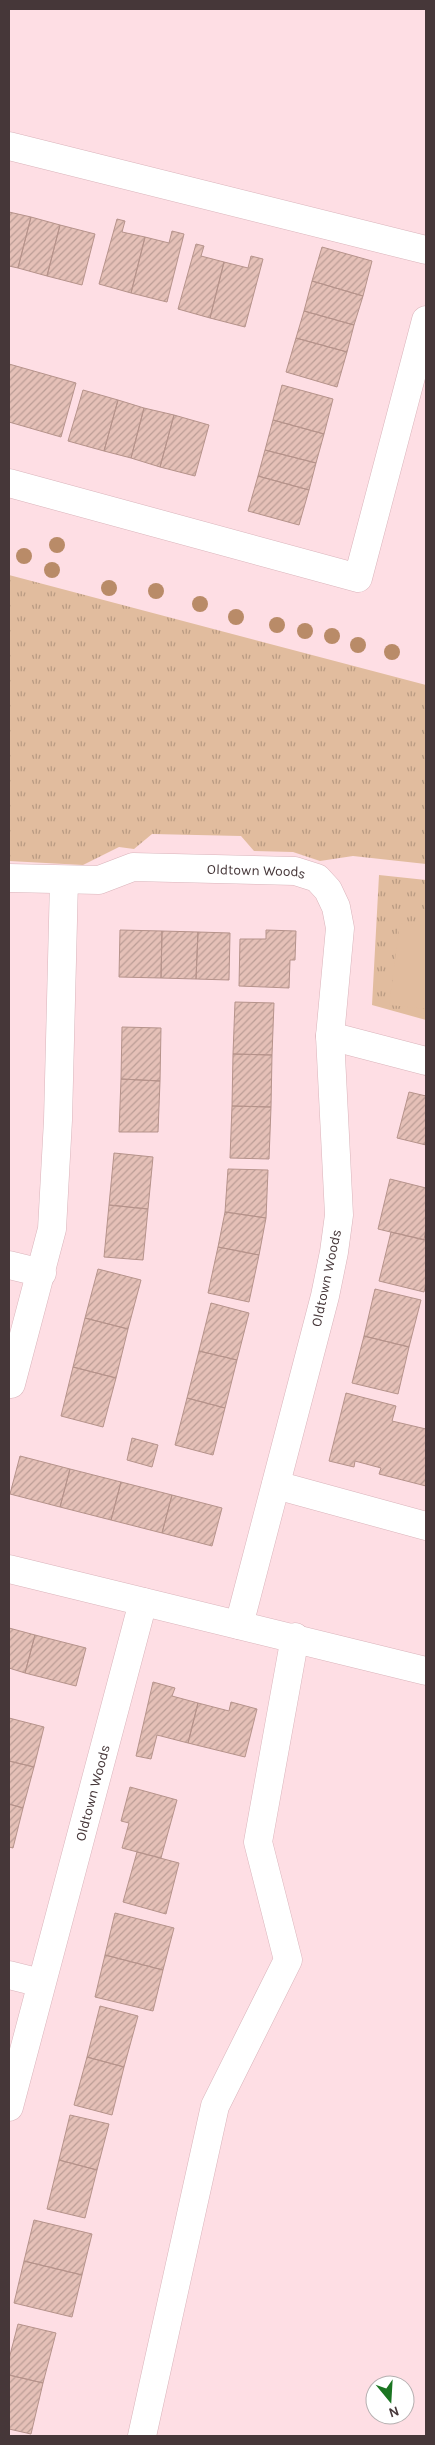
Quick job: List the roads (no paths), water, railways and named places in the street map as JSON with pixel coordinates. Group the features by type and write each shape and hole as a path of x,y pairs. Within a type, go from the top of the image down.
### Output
{"street":[{"path":"9,146 426,250"},
{"path":"9,482 358,578 426,320"},
{"name":"Oldtown Woods","path":"9,878 64,881 99,880 133,866 296,871 317,878 328,890 336,907 340,928 330,1036 339,1215 325,1296 239,1626"},
{"path":"12,1384 42,1273 52,1219 58,1120 64,881"},
{"path":"330,1036 426,1060"},
{"path":"9,1265 42,1273"},
{"path":"276,1485 426,1526"},
{"path":"9,1568 426,1671"},
{"name":"Oldtown Woods","path":"9,2107 143,1602"},
{"path":"142,2436 215,2106 288,1960 258,1842 294,1638"},
{"path":"9,1975 41,1983"}]}
